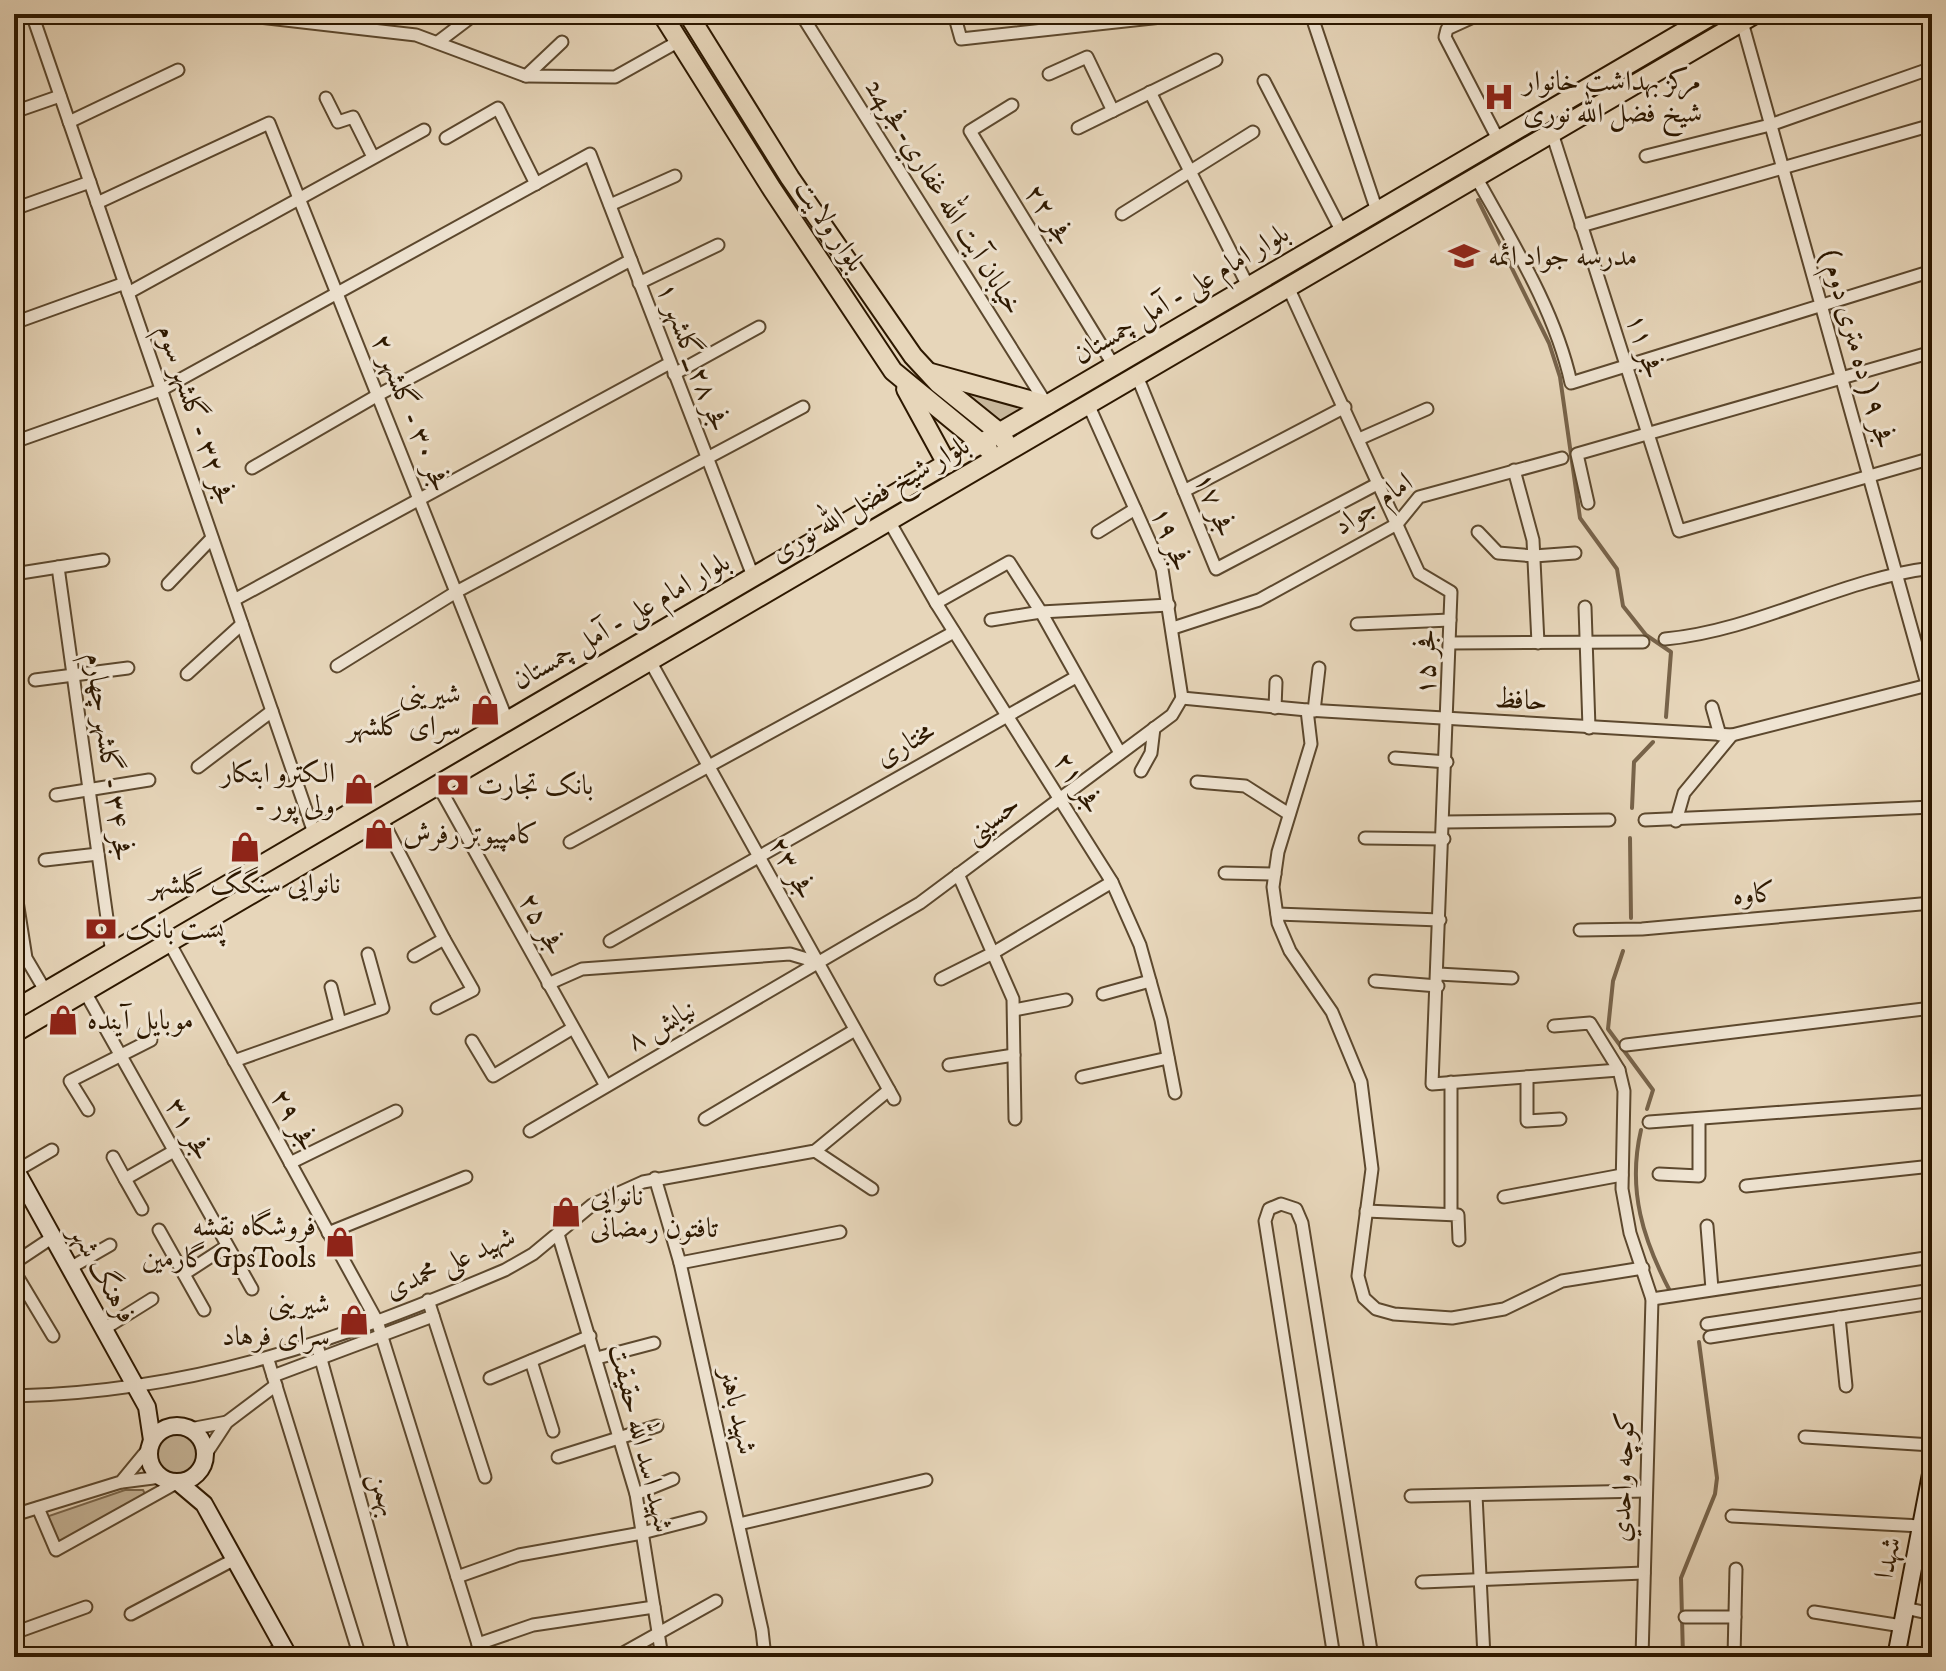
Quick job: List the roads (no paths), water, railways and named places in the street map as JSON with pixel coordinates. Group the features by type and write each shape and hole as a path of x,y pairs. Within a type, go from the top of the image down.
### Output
{"main road":[{"name":"بلوار ولایت","path":"662,14 772,189 901,380 922,398 992,437"},
{"name":"بلوار ولایت","path":"688,14 790,178 932,378 992,437"},
{"name":"بلوار امام علی - آمل چمستان","path":"16,1007 112,954 1714,14"},
{"name":"بلوار شیخ فضل الله نوری","path":"14,1033 1748,18"},
{"path":"1603,78 1614,95"},
{"path":"922,398 936,393 932,378 1047,405"},
{"path":"901,380 947,464"},
{"path":"992,437 1003,454"},
{"path":"834,529 832,536 843,547"},
{"path":"794,552 805,564 803,571"},
{"name":"فرهنگ شهر","path":"15,1169 147,1407"},
{"path":"147,1407 202,1442 204,1504"},
{"path":"147,1407 150,1462 204,1504 286,1652"},
{"path":"151,1444 181,1428"},
{"path":"169,1479 190,1478 202,1464"},
{"name":"شهدا","path":"1896,1654 1921,1526 1928,1509 1932,1469"}],"street":[{"name":"فجر ۳۲ - گلشهر سوم","path":"32,14 314,833"},
{"path":"232,14 395,30 438,42 526,76 615,77 681,40"},
{"path":"438,42 475,14"},
{"name":"خيابان آيت الله غفاري-فجر24","path":"801,14 1047,405"},
{"path":"954,14 961,39 1189,14"},
{"path":"1311,14 1377,211"},
{"path":"1480,14 1447,29 1445,37 1499,141"},
{"name":"فجر ۹ ( ده متری دوم )","path":"1748,18 1770,125 1929,684"},
{"path":"526,76 562,42"},
{"path":"1049,74 1087,57 1113,111"},
{"path":"1078,128 1216,60"},
{"path":"1646,156 1770,125 1932,68"},
{"path":"69,122 178,70"},
{"path":"1264,81 1342,232"},
{"path":"1150,92 1248,286"},
{"path":"14,112 60,96"},
{"path":"326,98 338,122 353,117 373,157"},
{"name":"فجر ۲۲","path":"1012,105 970,131 1114,366"},
{"path":"14,442 161,390 336,291 536,184 498,108 446,138"},
{"name":"فجر ۳۰ - گلشهر ۲","path":"97,203 269,123 507,720"},
{"path":"1581,226 1932,125"},
{"path":"14,323 126,288 300,200 424,130"},
{"path":"1122,214 1253,132"},
{"name":"فجر ۱۱","path":"1552,133 1679,531 1869,475"},
{"name":"فجر ۲۸_گلشهر ۱","path":"536,184 590,154 753,576"},
{"path":"610,205 675,176"},
{"path":"1476,177 1532,279 1565,354 1571,383 1932,271"},
{"path":"14,209 90,182"},
{"path":"639,283 718,245"},
{"path":"252,468 378,395 631,260"},
{"name":"فجر ۱۵","path":"1288,287 1419,573 1451,592 1449,720 1432,1084 1451,1082"},
{"path":"234,600 419,499 759,327"},
{"path":"1588,503 1577,454 1932,352"},
{"name":"فجر ۱۷","path":"1137,376 1216,569 1379,483"},
{"name":"فجر ۱۹","path":"1088,404 1162,569 1182,698"},
{"path":"337,666 456,592 803,407"},
{"path":"1184,491 1345,407"},
{"path":"1359,439 1427,409"},
{"name":"امام جواد","path":"1173,628 1259,600 1397,524 1419,497 1562,458"},
{"path":"1869,475 1932,458"},
{"path":"1514,470 1533,540 1538,643"},
{"path":"1098,532 1135,509"},
{"name":"فجر ۲۱","path":"889,521 936,603 1112,882 1140,945 1175,1093"},
{"path":"1478,532 1498,553 1534,556 1575,553"},
{"path":"168,584 212,538"},
{"path":"14,574 103,560"},
{"path":"936,603 1009,562 1041,612 1120,753"},
{"name":"فجر ۳۴ - گلشهر چهارم","path":"58,567 112,954"},
{"path":"1665,639 1711,634 1896,573 1932,568"},
{"path":"991,620 1041,612 1169,605"},
{"path":"1585,607 1589,728"},
{"path":"1357,624 1450,620"},
{"path":"187,674 242,624"},
{"path":"570,842 954,632"},
{"path":"1450,643 1643,642"},
{"name":"فجر ۲۳","path":"650,661 892,1094"},
{"path":"35,680 128,668"},
{"path":"1319,668 1311,711 1311,744 1289,814 1275,874 1277,914 1290,951 1332,1012 1361,1082 1372,1169 1358,1276 1364,1298 1376,1309 1394,1314 1452,1318 1504,1309 1562,1281 1643,1268"},
{"name":"مختاری","path":"610,941 1076,677"},
{"path":"1275,708 1276,682"},
{"name":"حافظ","path":"1182,698 1311,711 1726,735 1929,684"},
{"name":"حسینی","path":"817,962 920,903 1172,715 1182,698"},
{"path":"1676,821 1684,793 1726,735 1712,707"},
{"path":"198,767 272,711"},
{"path":"1141,771 1151,753 1154,728"},
{"path":"1395,758 1447,762"},
{"path":"56,795 149,780"},
{"path":"1197,782 1245,786 1289,814"},
{"name":"فجر ۲۵","path":"438,785 606,1086"},
{"path":"1645,820 1676,821 1932,807"},
{"path":"381,818 473,990 437,1008"},
{"path":"1444,822 1609,820"},
{"path":"1365,838 1444,839"},
{"path":"45,860 98,854"},
{"path":"1225,873 1275,874"},
{"path":"958,874 1013,999 1015,1119"},
{"path":"14,882 26,958 46,992"},
{"path":"941,979 993,953 1112,882"},
{"name":"کاوه","path":"1580,930 1642,929 1932,903"},
{"path":"1277,914 1440,920"},
{"path":"414,956 444,939"},
{"name":"فجر ۲۹","path":"169,942 377,1321 482,1657"},
{"path":"234,1061 383,1008 368,954"},
{"path":"548,984 582,969 790,954 817,962"},
{"name":"نیایش ۸","path":"530,1131 817,962"},
{"path":"1375,981 1512,978"},
{"path":"1103,994 1150,981"},
{"path":"331,987 340,1023"},
{"name":"فجر ۳۱","path":"85,992 252,1289"},
{"path":"1014,1010 1066,1000"},
{"path":"1626,1045 1932,1008"},
{"path":"1451,1214 1451,1082 1619,1070 1590,1023 1554,1026"},
{"path":"472,1041 493,1076 573,1028"},
{"path":"705,1119 855,1030"},
{"path":"88,1110 70,1081 151,1040"},
{"path":"949,1065 1014,1055"},
{"path":"1082,1077 1168,1058"},
{"name":"كوچه واحدي","path":"1619,1070 1624,1091 1622,1175 1630,1233 1652,1299 1642,1657"},
{"path":"1527,1077 1527,1121 1560,1119"},
{"name":"شهید علی محمدی","path":"14,1396 136,1388 268,1360 317,1345 505,1270 558,1234 592,1205 655,1178 815,1151 892,1094"},
{"path":"1649,1122 1932,1101"},
{"path":"290,1163 396,1111"},
{"path":"1659,1174 1699,1176 1699,1119"},
{"path":"15,1169 52,1150"},
{"path":"125,1179 174,1151"},
{"path":"815,1151 872,1189"},
{"path":"113,1157 142,1209"},
{"path":"1746,1186 1932,1166"},
{"path":"1504,1197 1622,1175"},
{"path":"328,1233 466,1177"},
{"name":"شهید باهنر","path":"655,1178 680,1263 739,1524 765,1657"},
{"path":"1334,1657 1265,1221 1269,1209 1281,1204 1296,1209 1302,1223 1372,1657"},
{"path":"1366,1211 1458,1215 1459,1240"},
{"path":"1707,1226 1712,1289"},
{"path":"159,1230 204,1310"},
{"path":"680,1263 840,1232"},
{"name":"شهید اسد الله حقیقت","path":"558,1234 636,1494 662,1657"},
{"path":"14,1263 53,1237"},
{"path":"70,1268 110,1245"},
{"path":"184,1274 227,1246"},
{"path":"1652,1299 1932,1257"},
{"path":"14,1271 53,1336"},
{"path":"1707,1324 1932,1290"},
{"path":"104,1329 152,1299"},
{"path":"428,1300 485,1477"},
{"path":"1710,1337 1932,1303"},
{"path":"1784,1312 1786,1325"},
{"path":"202,1464 227,1422 274,1381 320,1358 433,1316"},
{"path":"1839,1317 1846,1386"},
{"path":"490,1378 590,1336"},
{"path":"597,1358 654,1343"},
{"name":"بهمن","path":"317,1345 404,1657"},
{"path":"268,1360 360,1657"},
{"path":"531,1361 553,1431"},
{"path":"181,1428 227,1422"},
{"path":"558,1457 657,1426"},
{"path":"1805,1437 1932,1445"},
{"path":"121,1482 151,1444"},
{"path":"14,1515 121,1482 169,1479"},
{"path":"38,1508 56,1550 169,1479"},
{"path":"636,1494 673,1479"},
{"path":"739,1524 926,1480"},
{"path":"1411,1496 1646,1491"},
{"path":"1476,1495 1484,1657"},
{"path":"1732,1516 1921,1526"},
{"path":"457,1577 519,1555 642,1533 700,1518"},
{"path":"131,1614 235,1559"},
{"path":"1734,1657 1736,1569"},
{"path":"1422,1582 1644,1573"},
{"path":"616,1657 716,1601"},
{"path":"14,1633 86,1607"},
{"path":"478,1644 533,1625 654,1607"},
{"path":"1905,1608 1932,1614"},
{"path":"1814,1612 1902,1626"},
{"path":"1685,1617 1735,1617"},
{"path":"265,1657 286,1652"},
{"path":"1896,1654 1925,1657"}],"waterway":[{"path":"1478,200 1549,343 1560,377 1580,518 1617,569 1623,606 1646,635 1671,652 1666,717"},
{"path":"1632,808 1634,762 1653,742"},
{"path":"1630,838 1631,918"},
{"path":"1623,951 1613,981 1608,1029 1653,1090 1647,1109"},
{"path":"1641,1130 1636,1173 1640,1214 1653,1254 1671,1293"},
{"path":"1683,1657 1681,1578 1715,1494 1717,1478 1699,1342"}],"place":[{"name":"مرکز بهداشت خانوار شیخ فضل الله نوری","path":"1499,97"},
{"name":"مدرسه جواد ائمه","path":"1464,256"},
{"name":"شیرینی سرای گلشهر","path":"485,710"},
{"name":"بانک تجارت","path":"453,785"},
{"name":"الکترو ابتکار - ولی پور","path":"359,789"},
{"name":"کامپیوتر رفرش","path":"379,834"},
{"name":"نانوایی سنگگ گلشهر","path":"245,847"},
{"name":"پست بانک","path":"101,929"},
{"name":"موبایل آینده","path":"63,1020"},
{"name":"نانوایی تافتون رمضانی","path":"566,1212"},
{"name":"فروشگاه نقشه گارمین GpsTools","path":"340,1242"},
{"name":"شیرینی سرای فرهاد","path":"354,1320"}]}
